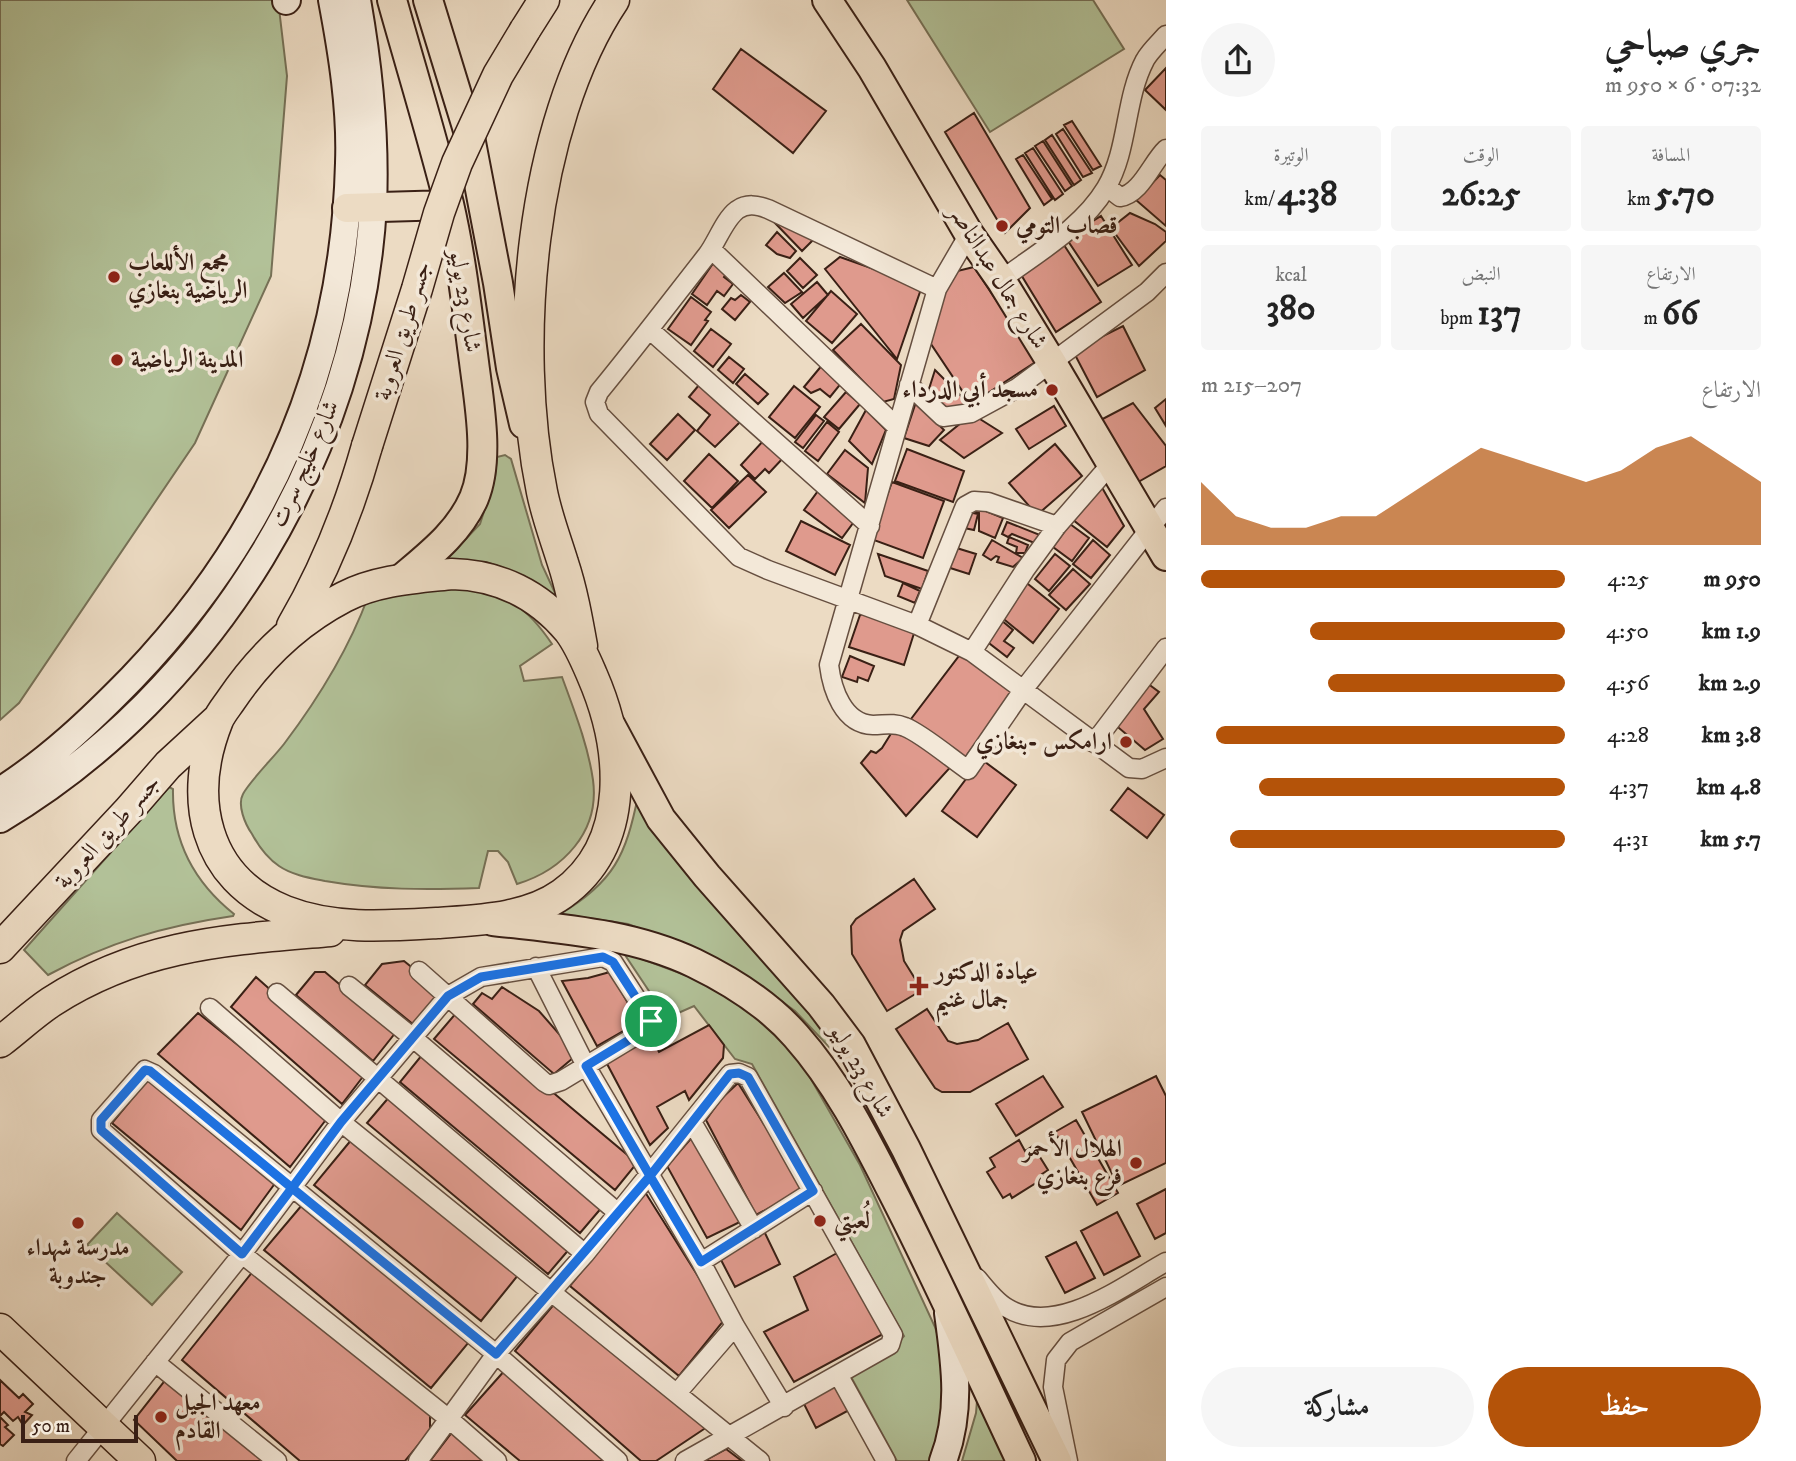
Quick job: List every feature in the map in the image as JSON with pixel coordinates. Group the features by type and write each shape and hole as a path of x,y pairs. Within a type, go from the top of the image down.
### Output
{"highway":[{"name":"جسر طريق العروبة","path":"287,635 335,544 353,496 439,213 457,163 498,75 544,0"},
{"path":"585,660 573,596 542,493 530,395 528,346 536,230 550,154 569,92 604,15 614,0"},
{"path":"0,1042 70,990 141,958 219,941 483,920 534,909 573,885 593,862 608,831 617,778 615,748 598,689 570,633 543,606 515,587 484,577 452,574 400,580 363,589 345,597 287,635 247,677 219,718 204,769 203,801 209,834 224,864 249,890 283,910 331,922 380,927"},
{"name":"جسر طريق العروبة","path":"0,948 128,811 146,788 219,718"},
{"path":"0,1329 140,1461"}],"main road":[{"name":"شارع خليج سرت","path":"0,819 51,786 93,752 178,671 224,613 254,569 297,493 311,462 337,393 352,342 360,301 360,208 349,162 347,103 341,46 332,0"},
{"name":"شارع خليج سرت","path":"0,791 61,748 94,718 157,652 201,600 235,551 292,441 328,331 338,282 374,162 371,100 357,0"},
{"name":"شارع 23 يوليو","path":"392,0 449,205 463,279 481,428 481,467 475,496 460,523 439,547 400,580"},
{"name":"شارع 23 يوليو","path":"428,0 471,137 513,377 537,460"},
{"name":"شارع جمال عبدالناصر","path":"827,0 872,68 969,234 1001,280 1111,464 1158,518 1166,556"},
{"path":"360,208 449,205"},
{"name":"شارع 23 يوليو","path":"607,719 661,819 707,876 821,1005 851,1045 906,1149 1057,1461"},
{"name":"شارع 23 يوليو","path":"483,920 614,936 657,948 693,962 728,981 761,1004 795,1035 819,1064 845,1104 900,1206 1021,1461"},
{"path":"943,1461 957,1408 946,1301"}],"street":[{"path":"1001,280 1087,212 1107,187 1123,146 1130,102 1146,58 1166,35"},
{"path":"1107,187 1120,197 1126,196 1141,182 1166,149"},
{"path":"937,289 755,205 744,206 735,212 711,249 599,392 594,402 599,414 739,557 917,625 972,652 1129,768 1142,769 1166,758"},
{"path":"969,234 937,289 829,664 831,682 840,703 854,720 871,725 895,723 908,728 968,769 1023,690 1158,518"},
{"path":"711,249 897,427"},
{"path":"909,385 943,417 971,413 1017,388 1052,363 1147,292 1166,273"},
{"path":"650,330 870,526"},
{"path":"972,652 1057,526 1111,464"},
{"path":"917,625 965,506 974,500 988,502 1057,526"},
{"path":"1094,743 1166,648"},
{"path":"76,1461 242,1254 341,1122 448,996 481,977 597,957 608,958 650,1017 650,1025 555,1084 544,1082 448,996 419,971"},
{"path":"536,967 586,1066 784,1407"},
{"path":"349,986 617,1212"},
{"path":"277,993 585,1254"},
{"path":"210,1008 341,1122 760,1461"},
{"path":"497,1461 449,1419 242,1254 101,1130 101,1120 145,1070 150,1071 496,1354 618,1461"},
{"path":"418,1461 496,1354 585,1254 730,1074 739,1073 748,1077 893,1335 890,1345 839,1376 685,1461"},
{"path":"692,1122 754,1229"},
{"path":"701,1262 813,1191"},
{"path":"952,1246 984,1287 1007,1308 1028,1316 1053,1317 1077,1311 1166,1262"},
{"path":"1068,1461 1053,1387 1056,1360 1070,1342 1166,1287"},
{"path":"677,1393 735,1326"},
{"path":"155,1362 277,1461"},
{"path":"839,1376 886,1461"}],"green space":[{"name":"المدينة الرياضية","path":"0,0 278,0 287,76 271,276 195,443 19,703 0,720"},
{"path":"907,0 1093,0 1124,49 990,132"},
{"path":"505,455 511,459 542,565 556,595 555,600 509,570 486,562 445,561 480,524 495,477 497,457"},
{"path":"465,588 494,594 516,605 534,621 552,644 520,666 524,681 562,677 584,741 591,767 594,799 591,816 575,846 549,869 517,884 508,862 498,851 488,851 479,888 364,886 307,877 279,866 264,852 249,830 241,798 309,710 342,655 368,597 395,592"},
{"path":"169,787 173,789 176,826 188,859 207,888 233,916 160,930 115,944 48,975 24,950"},
{"path":"638,796 838,1044 831,1049 795,1011 713,957 628,924 560,914 593,890 615,865 628,835"},
{"path":"623,952 696,979 745,1007 795,1051 860,1165 935,1327 943,1353 943,1420 931,1461 897,1461 850,1375 887,1355 904,1336 752,1064 735,1059 694,1006 667,1018"},
{"path":"117,1213 182,1272 152,1305 87,1245"},
{"path":"978,1389 1007,1461 962,1461 976,1413"}],"building":[{"path":"741,49 826,111 793,153 713,89"},
{"path":"1166,68 1166,110 1145,90"},
{"path":"974,113 1030,208 1005,233 945,132"},
{"path":"1072,121 1101,166 1093,170 1064,125"},
{"path":"1063,129 1092,173 1083,177 1056,134"},
{"path":"1052,135 1081,180 1074,185 1045,140"},
{"path":"1043,141 1072,186 1065,191 1035,146"},
{"path":"1033,148 1063,194 1055,200 1025,153"},
{"path":"1023,155 1052,199 1044,205 1016,159"},
{"path":"1160,175 1166,180 1166,226 1136,200"},
{"path":"1130,213 1166,232 1166,241 1139,266 1111,228"},
{"path":"1101,216 1132,265 1098,286 1066,238"},
{"path":"781,218 818,235 802,251 775,223"},
{"path":"777,232 796,251 790,258 777,254 766,245"},
{"path":"1064,245 1101,302 1056,332 1020,273"},
{"path":"840,257 922,286 897,359 825,269"},
{"path":"800,258 817,275 803,288 787,271"},
{"path":"714,262 728,271 724,277 733,284 724,296 717,291 707,305 692,294"},
{"path":"974,267 1037,361 971,404 929,341 949,273"},
{"path":"784,273 802,292 785,303 768,287"},
{"path":"817,282 828,295 803,318 791,304"},
{"path":"831,291 857,314 832,343 806,321"},
{"path":"741,295 750,302 735,320 722,309 731,298 735,300"},
{"path":"691,297 711,312 691,345 668,329"},
{"path":"861,324 901,365 894,399 883,402 833,350"},
{"path":"1123,326 1145,370 1097,397 1073,351"},
{"path":"711,329 731,344 713,367 694,351"},
{"path":"729,357 744,369 733,383 718,370"},
{"path":"823,364 843,381 830,397 820,389 811,393 804,387"},
{"path":"935,370 969,404 950,415 928,392"},
{"path":"745,374 768,394 758,404 736,384"},
{"path":"699,385 741,421 715,447 697,431 710,415 689,397"},
{"path":"794,386 820,407 795,438 769,417"},
{"path":"846,392 860,404 839,429 824,417"},
{"path":"1166,399 1166,426 1155,408"},
{"path":"916,402 944,430 929,446 904,438"},
{"path":"1133,403 1166,446 1166,466 1133,485 1095,423"},
{"path":"1054,406 1066,426 1029,449 1016,429"},
{"path":"866,410 886,430 872,464 849,441"},
{"path":"678,414 695,430 667,460 650,444"},
{"path":"972,414 1002,433 964,458 940,440"},
{"path":"816,415 824,421 803,448 795,442"},
{"path":"827,422 839,432 818,461 805,451"},
{"path":"765,439 784,457 769,473 765,469 755,479 741,465"},
{"path":"1055,444 1082,476 1037,515 1009,483"},
{"path":"907,449 964,471 953,502 895,481"},
{"path":"845,450 868,468 865,503 827,474"},
{"path":"709,454 738,481 712,508 684,481"},
{"path":"748,475 766,492 729,528 711,510"},
{"path":"892,482 944,501 923,558 871,539"},
{"path":"1100,484 1124,526 1107,547 1072,519"},
{"path":"818,491 856,519 842,538 804,510"},
{"path":"971,505 1003,518 995,538 979,531 979,513 972,511"},
{"path":"968,512 978,514 974,530 964,528"},
{"path":"801,521 850,545 835,575 786,551"},
{"path":"1007,522 1040,535 1037,544 1012,534 1008,537 1002,534"},
{"path":"1070,524 1089,538 1072,561 1053,547"},
{"path":"1009,537 1028,545 1025,553 1016,553 1017,547 1007,543"},
{"path":"992,540 1023,558 1013,567 997,562 999,557 996,556 991,560 983,555"},
{"path":"1093,540 1110,555 1091,578 1073,564"},
{"path":"950,546 976,554 969,574 944,566"},
{"path":"878,554 928,571 922,589 885,576"},
{"path":"1055,554 1070,566 1049,591 1035,579"},
{"path":"1073,569 1090,584 1066,610 1049,595"},
{"path":"1023,580 1059,609 1033,643 1000,616"},
{"path":"903,583 920,591 915,603 898,596"},
{"path":"868,611 916,627 904,665 849,647 860,615"},
{"path":"1001,620 1013,630 1004,641 1014,648 1007,657 985,640"},
{"path":"962,652 1014,691 964,759 911,719"},
{"path":"850,656 874,666 868,681 858,677 857,682 842,677"},
{"path":"1147,683 1159,692 1144,709 1163,739 1145,750 1113,723"},
{"path":"903,729 955,762 906,816 861,763 871,751 876,753 882,748 892,732"},
{"path":"981,759 1016,785 977,837 942,811"},
{"path":"1128,788 1164,815 1147,838 1111,810"},
{"path":"914,879 935,909 903,931 900,940 904,961 922,990 887,1011 852,954 851,926 856,919"},
{"path":"404,961 442,992 414,1025 365,985 382,964"},
{"path":"315,972 325,972 396,1032 373,1061 296,995"},
{"path":"610,972 639,1022 597,1046 562,981"},
{"path":"256,977 365,1074 342,1104 231,1007"},
{"path":"502,987 539,1011 567,1043 573,1058 554,1074 473,1004 482,993 492,999"},
{"path":"927,1009 948,1041 957,1044 978,1040 1008,1023 1028,1059 970,1092 942,1092 935,1088 896,1029"},
{"path":"457,1012 637,1163 615,1190 434,1039"},
{"path":"198,1013 328,1117 290,1167 158,1054"},
{"path":"709,1025 724,1045 723,1058 689,1100 685,1091 657,1107 668,1128 650,1145 605,1060 648,1033 659,1052"},
{"path":"422,1055 603,1206 580,1233 400,1082"},
{"path":"1043,1076 1063,1107 1016,1136 996,1104"},
{"path":"1156,1076 1166,1096 1166,1163 1118,1186 1082,1112"},
{"path":"149,1078 276,1182 241,1230 112,1123"},
{"path":"738,1083 805,1189 756,1215 706,1120 721,1099"},
{"path":"390,1096 571,1247 548,1274 367,1123"},
{"path":"1076,1120 1118,1193 1097,1205 1055,1132"},
{"path":"694,1135 744,1220 707,1238 667,1166"},
{"path":"352,1139 519,1274 481,1321 314,1185"},
{"path":"1019,1140 1025,1151 1033,1146 1048,1170 1042,1174 1044,1178 1012,1198 1010,1194 1003,1198 987,1172 995,1167 990,1158"},
{"path":"1166,1189 1166,1233 1155,1239 1137,1204"},
{"path":"645,1192 725,1319 679,1376 570,1286"},
{"path":"302,1205 469,1342 431,1388 264,1250"},
{"path":"1117,1212 1140,1256 1104,1275 1081,1231"},
{"path":"763,1229 780,1264 735,1287 719,1256"},
{"path":"1076,1242 1095,1278 1065,1293 1046,1257"},
{"path":"837,1253 883,1334 794,1382 764,1332 808,1310 794,1277"},
{"path":"254,1270 430,1414 430,1431 405,1461 300,1461 182,1360"},
{"path":"555,1303 707,1427 656,1461 641,1461 515,1351"},
{"path":"506,1369 610,1461 520,1461 465,1415"},
{"path":"167,1378 269,1461 177,1461 134,1420"},
{"path":"0,1380 19,1398 23,1394 33,1404 25,1412 32,1415 23,1425 18,1417 13,1421 4,1412 0,1416"},
{"path":"838,1384 851,1409 816,1428 803,1402"},
{"path":"0,1417 8,1425 5,1427 14,1435 3,1446 0,1444"},
{"path":"453,1431 486,1461 430,1461"},
{"path":"726,1449 742,1461 704,1461"}],"place":[{"name":"قصاب التومي","path":"1002,226"},
{"name":"مجمع الأللعاب الرياضية بنغازي","path":"114,277"},
{"name":"المدينة الرياضية","path":"117,360"},
{"name":"مسجد أبي الدرداء","path":"1052,390"},
{"name":"ارامكس -بنغازي","path":"1126,742"},
{"name":"عيادة الدكتور جمال غنيم","path":"919,986"},
{"name":"الهلال الأحمر فرع بنغازي","path":"1136,1163"},
{"name":"لُعبتي","path":"820,1221"},
{"name":"مدرسة شهداء جندوبة","path":"78,1223"},
{"name":"معهد الجيل القادم","path":"161,1417"}],"route":[{"path":"651,1021 608,958 597,957 536,967 472,981 448,996 412,1037 379,1080 341,1122 292,1188 150,1071 145,1070 101,1120 100,1126 101,1130 242,1254 292,1188 496,1354 650,1176 701,1262 813,1191 748,1077 739,1073 730,1074 650,1176 586,1066 647,1029 651,1021"}]}
